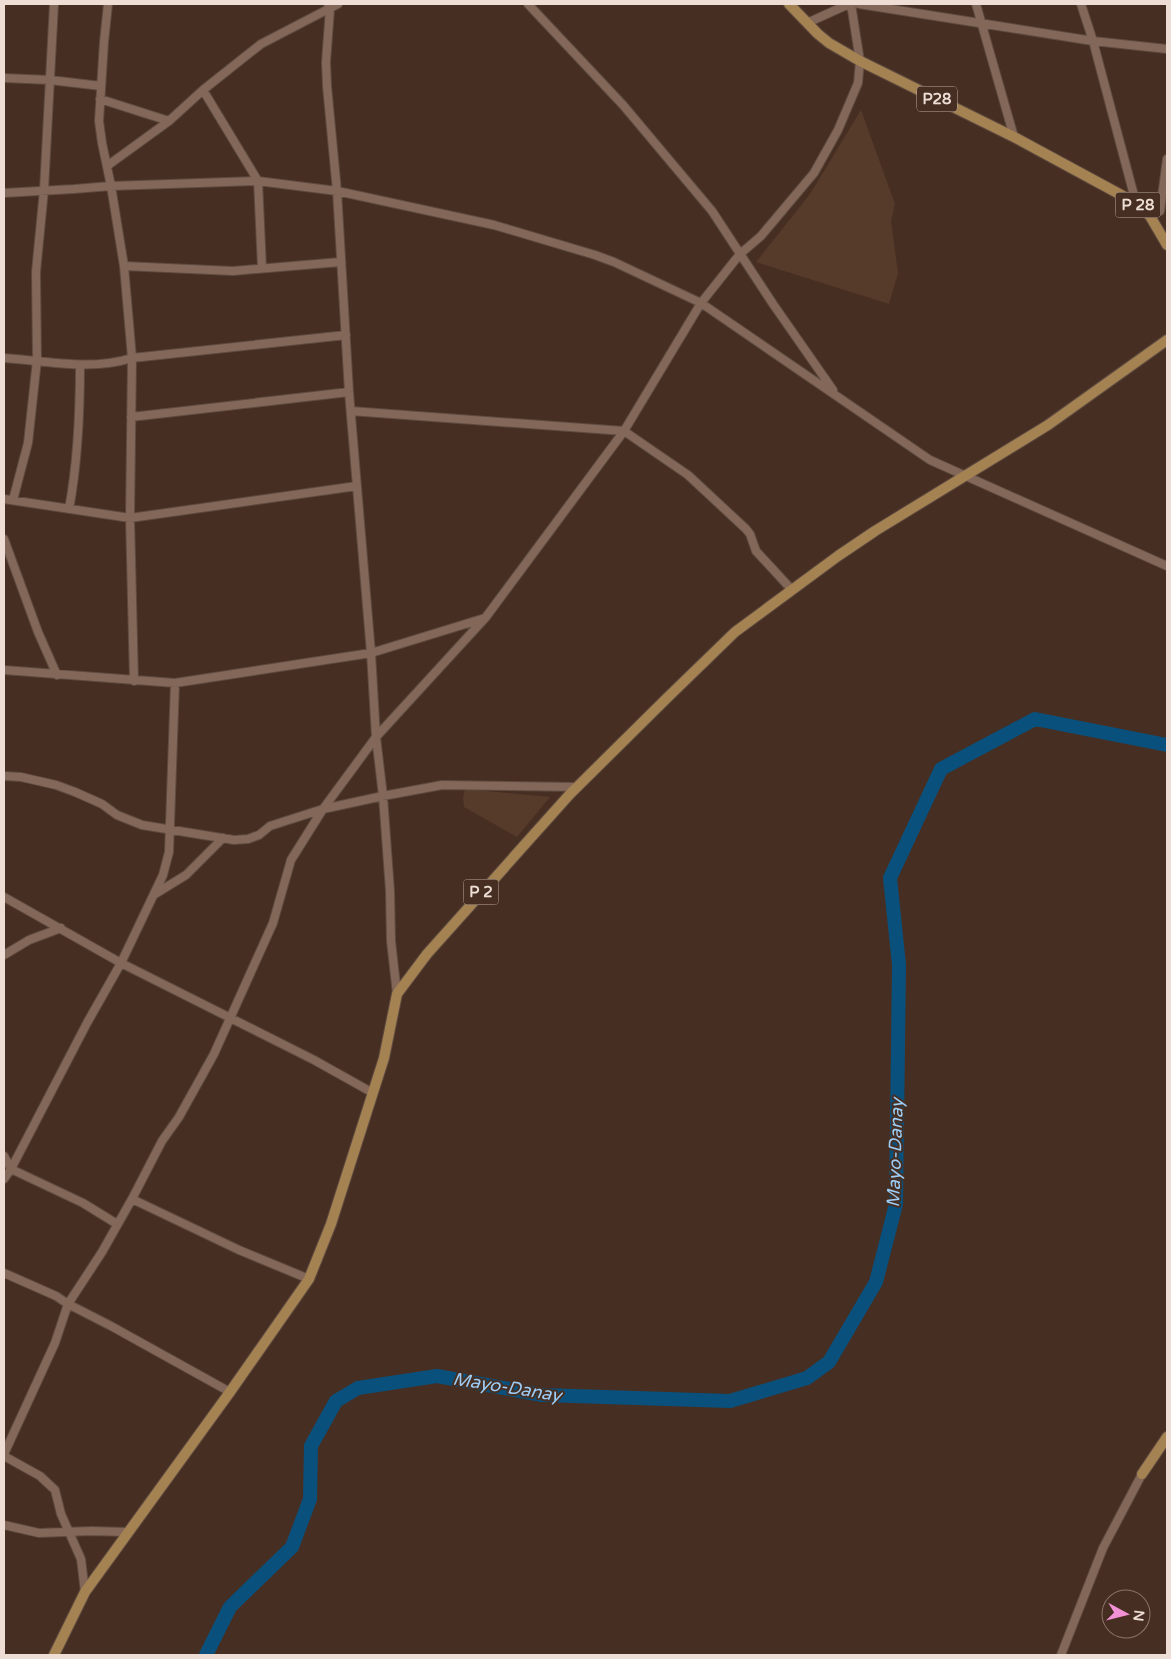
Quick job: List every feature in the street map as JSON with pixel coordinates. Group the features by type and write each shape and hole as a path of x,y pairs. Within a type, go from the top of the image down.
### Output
{"main road":[{"name":"P28","path":"788,4 829,43 860,61 1014,137 1095,181"},
{"name":"P 28","path":"1095,181 1136,203 1150,216 1167,245"},
{"name":"P 2","path":"54,1655 85,1592 230,1392 308,1279 331,1224 384,1058 397,994 427,954 578,787 735,632 874,531 1048,424 1167,340"},
{"path":"1142,1474 1167,1437"}],"street":[{"path":"13,500 28,443 37,360 36,272 44,190 54,4"},
{"path":"108,4 99,121 112,186 124,266 132,358 130,518 134,681"},
{"path":"107,166 169,121 202,90 261,44 329,6 338,4"},
{"path":"528,4 623,104 712,211 773,304 837,396"},
{"path":"85,1592 81,1559 61,1514 55,1490 40,1476 4,1455 55,1343 68,1304 102,1252 132,1200 162,1141 179,1117 214,1054 273,923 291,860 323,809 376,737 486,618 624,431 701,303 740,254 761,236 814,173 838,130 858,83 860,61 850,4 807,23"},
{"path":"859,4 1093,40 1167,49"},
{"path":"976,4 1014,137"},
{"path":"1081,4 1093,40 1136,203"},
{"path":"329,6 326,62 327,86 337,191 349,392 371,653 376,737 383,796 390,891 391,941 397,994"},
{"path":"4,78 50,80 101,86"},
{"path":"202,90 258,181 262,268"},
{"path":"100,99 169,121"},
{"path":"1150,216 1164,212 1167,159"},
{"path":"4,193 112,186 258,181 337,191 494,225 595,255 701,303 917,452 964,476 1167,566"},
{"path":"124,266 217,271 340,262"},
{"path":"4,358 80,365 114,364 132,358 346,334"},
{"path":"69,509 77,456 80,365"},
{"path":"132,417 349,392"},
{"path":"351,411 624,431 688,475 746,529 756,550 792,590"},
{"path":"4,499 130,518 357,486"},
{"path":"4,539 7,556 58,675"},
{"path":"4,670 175,683 371,653 486,618"},
{"path":"4,1179 121,963 166,866 169,852 175,683"},
{"path":"4,776 21,777 56,785 102,804 130,821 170,830 223,838 248,839 259,835 270,826 323,809 442,785 578,787"},
{"path":"154,894 186,875 223,838"},
{"path":"4,897 121,963 314,1060 373,1092"},
{"path":"4,955 29,940 61,928"},
{"path":"4,1156 11,1169 83,1203 117,1224"},
{"path":"132,1200 230,1246 308,1279"},
{"path":"4,1273 42,1288 230,1392"},
{"path":"1061,1655 1103,1548 1142,1474"},
{"path":"4,1525 39,1533 127,1532"}],"shaded area":[{"path":"861,110 895,204 891,221 898,273 889,304 756,262 810,194"},
{"path":"465,789 550,797 517,837 464,807 463,797"}],"waterway":[{"name":"Mayo-Danay","path":"206,1655 230,1607 292,1547 310,1499 311,1446 336,1401 358,1388 437,1376 542,1395 730,1401 807,1378 829,1362 876,1282 896,1204 899,965 890,878 941,769 1035,719 1167,745"}]}
